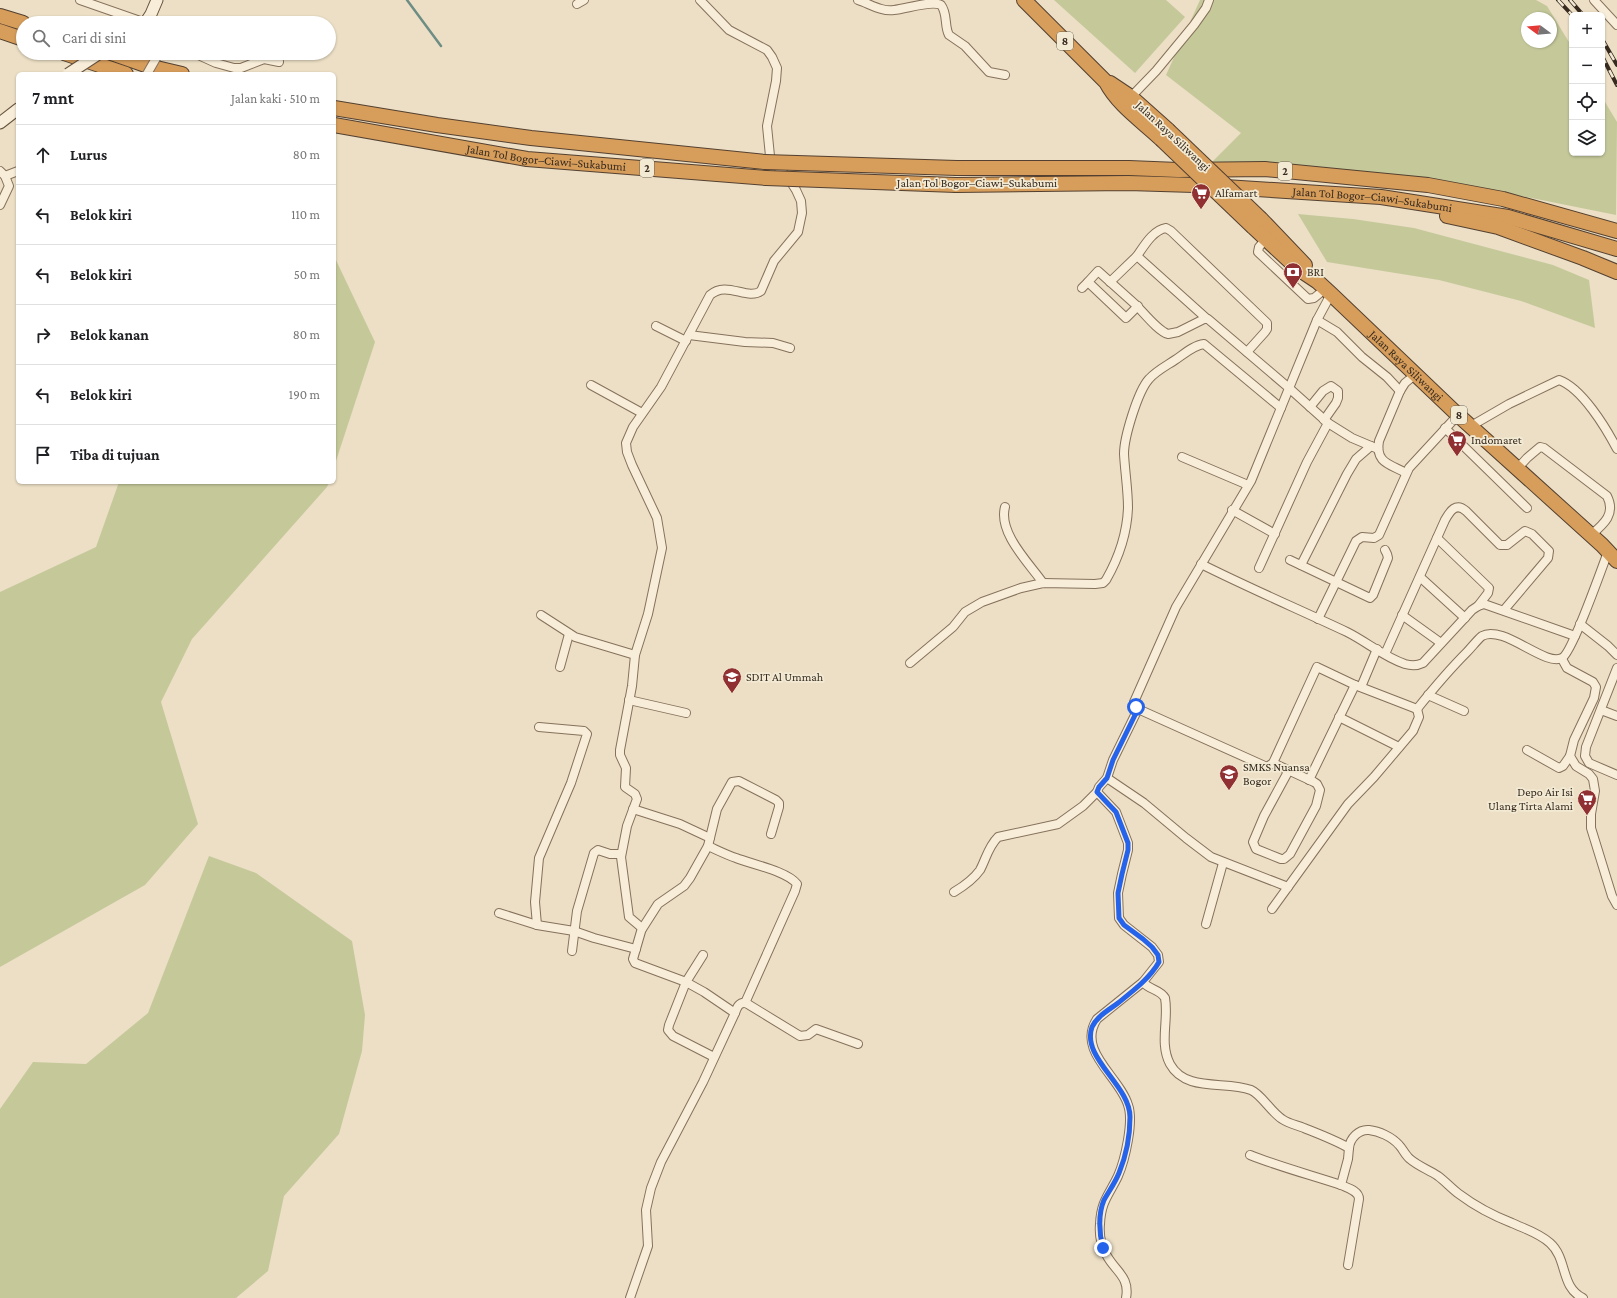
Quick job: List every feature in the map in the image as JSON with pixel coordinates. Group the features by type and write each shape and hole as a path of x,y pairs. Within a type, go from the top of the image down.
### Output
{"highway":[{"name":"Jalan Raya Siliwangi","path":"1024,0 1106,82 1165,134 1257,223 1305,264 1324,288"},
{"path":"0,16 16,22"},
{"path":"0,31 16,37"},
{"path":"85,60 120,72"},
{"path":"131,60 174,72"},
{"name":"Jalan Tol Bogor–Ciawi–Sukabumi","path":"336,108 437,125 531,138 765,162 957,168 1129,168 1178,170 1265,169 1428,185 1503,199 1614,229"},
{"name":"Jalan Tol Bogor–Ciawi–Sukabumi","path":"336,125 527,159 766,178 956,185 1128,183 1194,185 1381,197 1508,217 1617,249"},
{"path":"1381,197 1392,206 1429,212 1498,227 1617,272"},
{"name":"Jalan Raya Siliwangi","path":"1257,223 1266,240 1297,268 1324,288 1458,415 1610,552"}],"main road":[{"path":"150,16 157,0"},
{"path":"71,72 89,60"},
{"path":"0,123 16,111"}],"street":[{"path":"80,0 125,16"},
{"path":"642,929 641,926 629,918 621,854 627,826 636,802 636,796 625,787 626,768 620,753 628,700 632,686 635,655 648,614 662,548 656,518 626,448 629,434 657,393 707,299 714,292 723,289 754,294 761,291 774,260 798,232 802,213 801,201 796,190 789,179 773,162 770,156 767,126 777,74 774,61 767,50 741,38 726,28 700,0"},
{"path":"858,0 878,8 892,10 923,1 934,0 940,3 944,9 949,35 965,46 989,72 1005,75"},
{"path":"1128,101 1156,71 1194,25 1209,0"},
{"path":"1594,0 1617,25"},
{"path":"148,72 155,60"},
{"path":"209,60 234,68 242,68 262,60"},
{"path":"269,60 279,62"},
{"path":"0,205 9,186 2,174 16,171"},
{"path":"1110,282 1137,256 1143,247 1161,229 1166,228 1171,231 1267,323 1267,329 1265,332 1247,352"},
{"path":"1266,240 1259,247 1258,252 1308,298 1314,298 1324,288"},
{"path":"1137,256 1206,318 1326,421 1345,434 1374,447 1382,460 1406,473"},
{"path":"1082,288 1098,271 1138,306 1161,330 1168,334 1178,332 1206,318"},
{"path":"1088,282 1126,318 1138,306"},
{"path":"1324,288 1317,320 1248,485 1176,607 1134,702 1138,709 1264,767 1273,763 1316,667 1358,686 1417,709"},
{"path":"1317,320 1337,332 1359,354 1400,390"},
{"path":"656,326 687,338 773,343 790,348"},
{"path":"910,663 940,640 965,612 972,607 1021,588 1043,583 1095,584 1103,583 1106,580 1121,546 1126,525 1128,499 1124,454 1126,441 1141,392 1150,378 1158,371 1195,347 1204,344 1281,408"},
{"path":"1300,565 1356,459 1374,447 1379,441 1400,390 1405,383 1416,374"},
{"path":"1471,426 1509,404 1560,380 1570,385 1580,394 1597,416 1617,449"},
{"path":"591,385 642,413"},
{"path":"1259,568 1338,398 1338,391 1336,388 1331,386 1326,388 1310,407"},
{"path":"1318,619 1358,539 1362,537 1374,538 1379,535 1406,473 1413,463 1458,415"},
{"path":"1445,428 1527,508"},
{"path":"1518,468 1535,450 1540,447 1547,449 1607,496 1613,515 1591,535"},
{"path":"1182,457 1248,485"},
{"path":"1005,507 1003,521 1006,529 1017,548 1043,583"},
{"path":"1385,654 1437,538 1450,512 1454,508 1459,507 1466,511 1500,545 1507,545 1525,531 1532,534 1549,552 1549,556 1504,610"},
{"path":"1232,510 1275,534"},
{"path":"1201,564 1353,635 1404,664 1419,665 1423,663 1478,606 1488,593 1489,588 1437,538"},
{"path":"1290,560 1367,597 1372,597 1388,558 1388,554 1385,550"},
{"path":"1417,709 1482,636 1492,634 1504,637 1546,657 1556,660 1562,659 1566,655 1575,636 1610,552"},
{"path":"1420,577 1465,618"},
{"path":"1478,606 1486,604 1575,636"},
{"path":"541,615 569,634 635,655"},
{"path":"1402,615 1441,643"},
{"path":"1580,624 1617,655"},
{"path":"560,667 569,634"},
{"path":"1309,780 1339,717 1358,686 1377,649"},
{"path":"1527,750 1560,768 1563,766 1570,754 1574,740 1594,698 1596,687 1593,682 1567,668 1562,659"},
{"path":"1617,668 1586,747 1585,754 1588,763 1617,775"},
{"path":"1428,695 1464,711"},
{"path":"628,700 686,713"},
{"path":"954,892 970,882 980,870 992,843 998,837 1058,824 1083,806 1097,792 1099,787 1107,778 1113,760 1138,709"},
{"path":"1272,909 1348,804 1409,737 1419,718 1417,709"},
{"path":"1601,710 1617,716"},
{"path":"1339,717 1399,747"},
{"path":"537,925 535,902 539,858 571,783 587,734 587,732 582,731 539,727"},
{"path":"1570,754 1585,754"},
{"path":"1570,754 1576,766 1589,774 1593,779 1595,791 1590,814 1591,828 1612,896 1617,905"},
{"path":"1273,763 1289,770 1309,780 1319,787 1320,790 1319,798 1290,854 1284,859 1281,859 1265,854 1254,848 1254,839 1264,816 1289,770"},
{"path":"1107,778 1144,803 1197,848 1223,863 1288,887"},
{"path":"735,1013 686,982 635,963 633,958 642,929 658,904 687,882 709,842 718,809 730,784 734,781 739,781 779,803 771,834"},
{"path":"1097,792 1116,812 1128,843 1128,850 1118,893 1119,918 1124,925 1140,936 1152,947 1159,958 1159,962 1154,970 1143,982 1097,1019 1091,1033 1094,1049 1125,1096 1130,1110 1129,1127 1121,1166 1118,1176 1104,1201 1100,1224 1103,1248 1109,1259 1125,1280 1127,1289 1126,1298"},
{"path":"633,809 680,824 734,858 772,870 791,879 797,884 745,1003"},
{"path":"572,951 581,894 595,851 598,850 610,854 621,854"},
{"path":"1206,924 1223,863"},
{"path":"499,913 537,925 574,931 636,949"},
{"path":"703,956 686,982 668,1030 673,1036 714,1057"},
{"path":"1143,982 1147,986 1160,992 1165,998 1166,1049 1170,1063 1180,1074 1200,1083 1238,1087 1253,1091 1270,1110 1283,1120 1349,1148"},
{"path":"630,1298 648,1246 646,1210 651,1188 661,1162 739,1005 745,1003 754,1007 800,1036 806,1036 816,1029 858,1044"},
{"path":"1341,1185 1352,1140 1358,1133 1364,1130 1375,1131 1394,1140 1400,1145 1410,1160 1440,1178 1459,1194 1492,1213 1534,1232 1554,1246 1561,1259 1569,1286 1574,1292 1583,1298"},
{"path":"1250,1155 1275,1165 1306,1173 1341,1185 1356,1192 1359,1196 1348,1265"}],"green space":[{"path":"1054,0 1166,0 1185,17 1135,73"},
{"path":"1200,0 1536,0 1547,6 1551,12 1521,12 1521,48 1557,48 1557,22 1569,42 1569,156 1605,156 1605,102 1617,122 1616,215 1516,195 1436,182 1211,163 1241,133 1166,75"},
{"path":"1298,214 1353,219 1414,228 1553,265 1589,280 1595,328 1521,301 1439,280 1327,262"},
{"path":"336,260 375,342 336,461"},
{"path":"118,484 328,484 192,639 161,702 198,824 145,885 0,967 0,592 96,547"},
{"path":"209,856 256,873 352,941 365,1015 362,1051 339,1134 284,1196 268,1271 236,1298 0,1298 0,1109 33,1062 86,1064 148,1013"}],"waterway":[{"path":"407,0 441,46"}],"railway":[{"path":"1558,0 1569,12"},
{"path":"1570,0 1580,12"},
{"path":"1605,44 1617,65"},
{"path":"1605,62 1617,85"}],"place":[{"name":"Alfamart","path":"1201,210"},
{"name":"BRI","path":"1293,289"},
{"name":"Indomaret","path":"1457,457"},
{"name":"SDIT Al Ummah","path":"732,694"},
{"name":"SMKS Nuansa Bogor","path":"1229,791"},
{"name":"Depo Air Isi Ulang Tirta Alami","path":"1587,816"}],"route":[{"path":"1103,1248 1100,1238 1102,1208 1104,1201 1118,1176 1128,1135 1130,1116 1128,1103 1125,1096 1094,1049 1091,1033 1097,1019 1143,982 1159,962 1156,951 1124,925 1119,918 1118,893 1128,850 1128,840 1116,812 1097,792 1099,787 1107,778 1113,760 1138,709 1136,707"}]}
